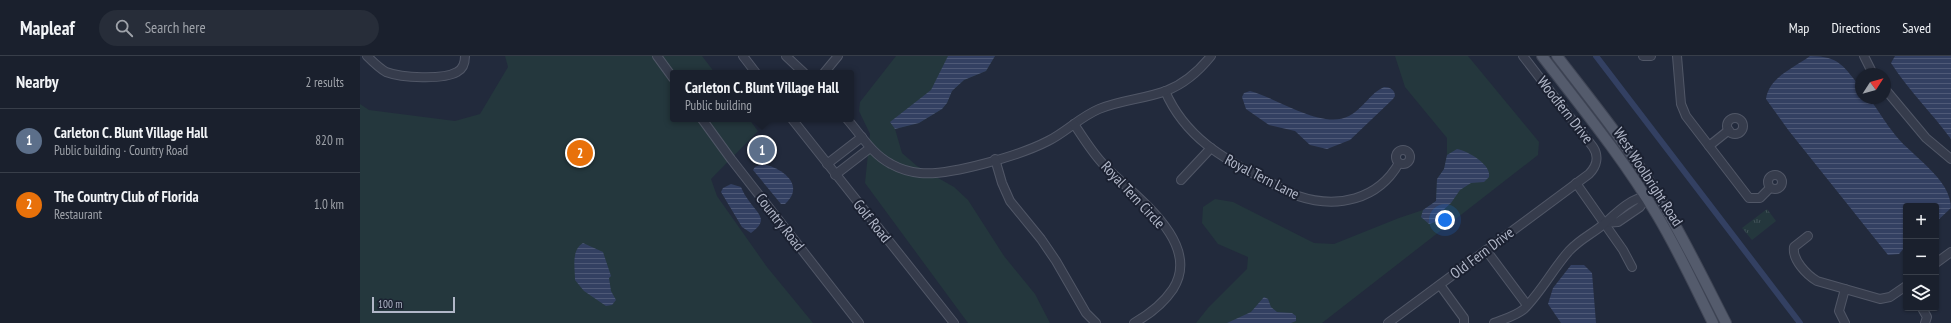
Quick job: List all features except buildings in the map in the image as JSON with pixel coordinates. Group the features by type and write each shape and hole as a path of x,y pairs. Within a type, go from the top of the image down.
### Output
{"main road":[{"name":"West Woolbright Road","path":"1542,56 1610,143 1646,197 1674,246 1713,323"},
{"name":"West Woolbright Road","path":"1557,56 1617,134 1654,189 1685,242 1726,323"}],"street":[{"path":"368,56 380,69 392,74 404,76 433,76 457,72 464,65 465,56"},
{"path":"657,56 670,74"},
{"path":"743,56 754,70"},
{"path":"786,56 801,70"},
{"path":"826,70 838,56"},
{"path":"850,122 870,148 892,165 920,173 958,169 1016,155 1034,148 1084,117 1113,103 1166,91 1193,75 1211,56"},
{"name":"Woodfern Drive","path":"1523,56 1595,151 1597,159 1594,167 1576,183"},
{"path":"1644,56 1651,56"},
{"path":"1677,56 1682,108 1686,116 1746,195 1753,199 1760,198 1770,188"},
{"path":"1864,56 1870,68"},
{"name":"Royal Tern Lane","path":"1166,91 1172,107 1182,122 1211,148 1236,165 1296,196 1328,202 1342,202 1367,195 1379,187 1399,163"},
{"path":"1891,96 1926,138 1951,160"},
{"name":"Country Road","path":"704,122 731,160 859,323"},
{"name":"Golf Road","path":"794,122 954,323"},
{"name":"Royal Tern Circle","path":"1074,124 1104,164 1153,212 1173,240 1180,256 1180,275 1169,295 1155,310 1134,323"},
{"path":"1709,146 1729,130"},
{"path":"827,164 862,137"},
{"path":"850,146 856,150 859,157"},
{"path":"836,175 870,148"},
{"path":"1181,180 1211,148"},
{"path":"995,160 1002,183 1010,201 1041,239 1056,261 1086,313 1096,323"},
{"path":"1576,183 1605,223 1623,250 1632,267"},
{"name":"Old Fern Drive","path":"1392,322 1576,183"},
{"path":"1497,323 1518,313 1527,305 1569,251 1586,236 1605,223 1618,222 1640,207 1646,197 1654,189"},
{"path":"1808,236 1794,248 1796,259 1813,279 1883,299 1890,297 1903,288"},
{"path":"1486,250 1527,305"},
{"path":"1939,262 1951,252"},
{"path":"1440,285 1464,318 1464,323"},
{"path":"1845,289 1839,311 1845,323"},
{"path":"1923,311 1926,317 1925,323"}],"green space":[{"path":"505,56 702,56 713,70 670,70 670,122 751,122 758,131 711,179 717,196 767,267 813,323 360,323 360,104 369,110 455,121 480,114 508,67"},
{"path":"896,56 995,56 986,71 964,80 952,91 947,103 942,109 919,123 895,129 902,153 917,166 954,187 968,200 1004,256 1035,294 1050,323 968,323 865,183 870,134 859,111 860,102"},
{"path":"1395,56 1468,56 1539,142 1538,155 1322,323 1196,323 1208,308 1247,269 1248,257 1218,244 1202,223 1203,207 1215,199 1233,202 1314,243 1334,244 1423,210 1436,201 1437,179 1444,169 1447,155 1447,138 1405,87"},
{"path":"1767,209 1776,221 1752,240 1742,228"}],"water":[{"path":"948,56 995,56 986,71 964,80 952,91 947,103 942,109 919,123 895,129 890,122 931,90"},
{"path":"1810,56 1828,58 1840,64 1855,81 1855,104 1873,104 1896,136 1930,169 1945,187 1951,208 1939,219 1939,203 1903,203 1903,249 1899,254 1888,255 1789,131 1766,99 1768,91 1772,85 1790,69"},
{"path":"1895,56 1951,56 1951,139 1905,83 1891,63"},
{"path":"1384,87 1390,88 1393,91 1395,96 1393,99 1350,140 1327,149 1310,145 1295,131 1269,125 1246,109 1242,97 1244,93 1250,91 1313,116 1326,119 1338,119 1354,113 1375,93"},
{"path":"1457,149 1462,150 1483,163 1489,172 1489,177 1484,182 1471,183 1460,190 1451,203 1440,213 1438,221 1429,224 1421,217 1423,210 1436,201 1437,179 1444,169 1447,155"},
{"path":"763,164 777,169 789,178 793,190 791,197 785,204 781,204 753,170 755,167"},
{"path":"731,184 741,187 759,214 761,221 760,224 751,233 742,227 721,192 723,188"},
{"path":"583,243 603,252 611,276 609,278 611,291 616,300 612,305 606,306 584,291 575,280 575,255 579,246"},
{"path":"1571,265 1584,265 1592,273 1596,323 1561,323 1548,304 1553,288"},
{"path":"1264,297 1268,299 1271,307 1277,312 1292,313 1296,316 1296,321 1291,323 1227,323 1251,312"}],"waterway":[{"path":"1596,56 1800,323"}],"place":[{"name":"Carleton C. Blunt Village Hall","path":"762,150"},
{"name":"The Country Club of Florida","path":"580,153"}]}
